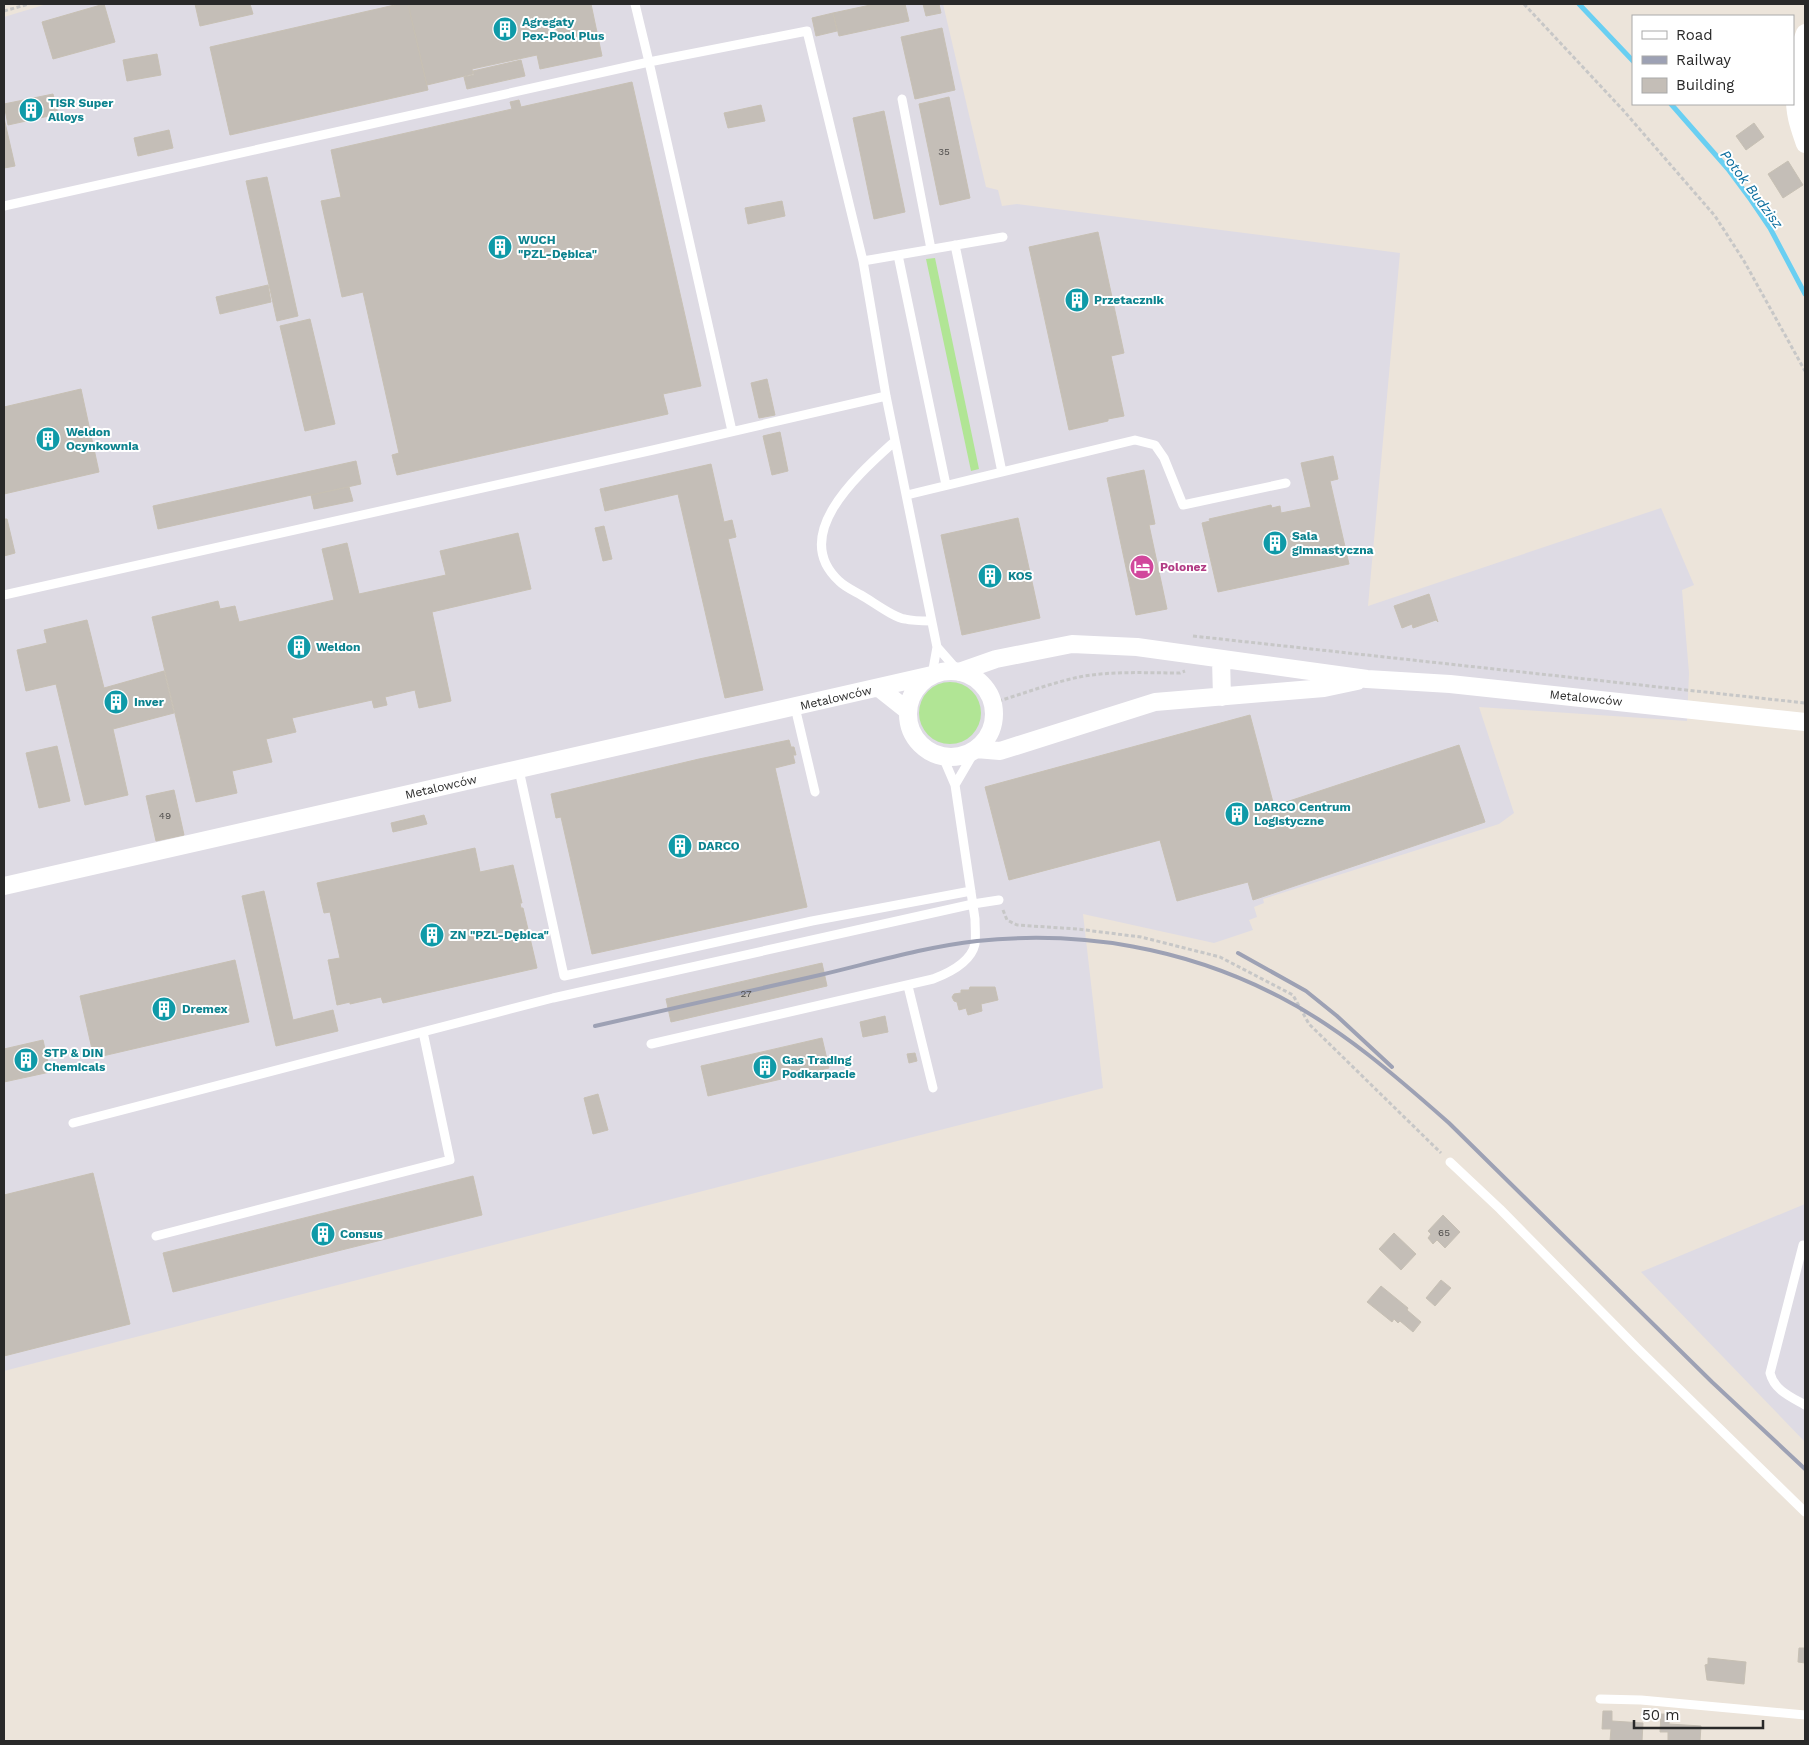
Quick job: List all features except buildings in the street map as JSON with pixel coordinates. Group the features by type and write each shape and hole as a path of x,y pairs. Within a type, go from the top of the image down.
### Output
{"street":[{"path":"1805,33 1799,53 1796,75 1796,117 1805,144"},
{"name":"Metalowców","path":"4,886 945,672 960,672 996,659 1072,644 1137,648 1367,679 1450,684 1805,722"},
{"path":"1221,659 1222,697"},
{"path":"960,672 972,677 984,687 994,712 991,728 984,742 976,749"},
{"path":"932,675 921,683 912,695 908,711 909,726 916,740 928,751 943,756"},
{"name":"Metalowców","path":"943,756 951,757 968,754 976,749 1000,751 1155,702 1324,688 1367,679"},
{"name":"Metalowców","path":"879,688 908,711"}],"lane":[{"path":"635,4 732,431"},
{"path":"4,206 649,62 807,30 863,261 886,396 937,647 932,675"},
{"path":"902,99 931,249"},
{"path":"863,261 1003,237"},
{"path":"955,245 1002,472"},
{"path":"898,255 946,485"},
{"path":"4,595 644,453 886,396"},
{"path":"907,494 1136,440 1155,445 1164,458 1183,505 1286,483"},
{"path":"895,441 871,463 841,497 825,522 821,536 823,556 833,574 849,588 902,619 931,621"},
{"path":"937,647 960,672"},
{"path":"795,707 815,792"},
{"path":"955,786 976,749"},
{"path":"651,1044 908,986 933,979 960,965 973,951 975,934 971,891 955,786 943,756"},
{"path":"519,770 564,976 812,921 971,891"},
{"path":"73,1123 554,998 972,904 999,900"},
{"path":"908,986 933,1088"},
{"path":"156,1236 450,1160 422,1032"},
{"path":"1450,1162 1500,1209 1637,1348 1805,1512"},
{"path":"1803,1246 1770,1366 1770,1373 1772,1380 1780,1390 1805,1405"},
{"path":"1600,1699 1641,1700 1805,1715"}],"path":[{"path":"4,11 29,4"},
{"path":"1524,4 1629,118 1714,216 1744,261 1805,371"},
{"path":"1188,640 1196,636 1805,703"},
{"path":"1180,681 1181,665"},
{"path":"992,703 1062,681 1085,676 1110,673 1180,673 1188,668"},
{"path":"999,900 1007,920 1017,925 1077,928 1141,937 1220,957 1293,995 1309,1024 1450,1162"}],"shaded area":[{"path":"47,4 943,4 986,187 998,190 1002,206 1017,204 1400,253 1368,606 1661,508 1694,585 1682,590 1689,673 1687,721 1479,707 1514,813 1499,824 1263,899 1264,903 1254,907 1257,917 1249,920 1253,930 1214,943 1083,914 1103,1088 4,1371 4,17"},
{"path":"1805,1204 1805,1442 1641,1272"}],"green space":[{"path":"935,258 979,469 971,471 926,259"},
{"path":"950,682 962,684 972,691 979,701 981,713 979,725 972,735 962,742 950,744 938,742 928,735 921,725 919,713 921,701 928,691 938,684"}],"waterway":[{"name":"Potok Budzisz","path":"1579,4 1632,60"},
{"name":"Potok Budzisz","path":"1672,105 1728,169 1751,200 1770,228 1805,294"}],"railway":[{"path":"595,1026 917,951 977,941 1016,938 1094,941 1133,946 1208,966 1244,980 1303,1010 1347,1039 1409,1088 1449,1123 1712,1382 1805,1469"},
{"path":"1238,953 1306,991 1337,1016 1392,1067"}],"place":[{"name":"Agregaty Pex-Pool Plus","path":"505,29"},
{"name":"TiSR Super Alloys","path":"31,110"},
{"name":"WUCH \"PZL-Dębica\"","path":"500,247"},
{"name":"Przetacznik","path":"1077,300"},
{"name":"Weldon Ocynkownia","path":"48,439"},
{"name":"Sala gimnastyczna","path":"1275,543"},
{"name":"Polonez","path":"1142,567"},
{"name":"KOS","path":"990,576"},
{"name":"Weldon","path":"299,647"},
{"name":"Inver","path":"116,702"},
{"name":"DARCO Centrum Logistyczne","path":"1237,814"},
{"name":"DARCO","path":"680,846"},
{"name":"ZN \"PZL-Dębica\"","path":"432,935"},
{"name":"Dremex","path":"164,1009"},
{"name":"STP & DIN Chemicals","path":"26,1060"},
{"name":"Gas Trading Podkarpacie","path":"765,1067"},
{"name":"Consus","path":"323,1234"}]}
